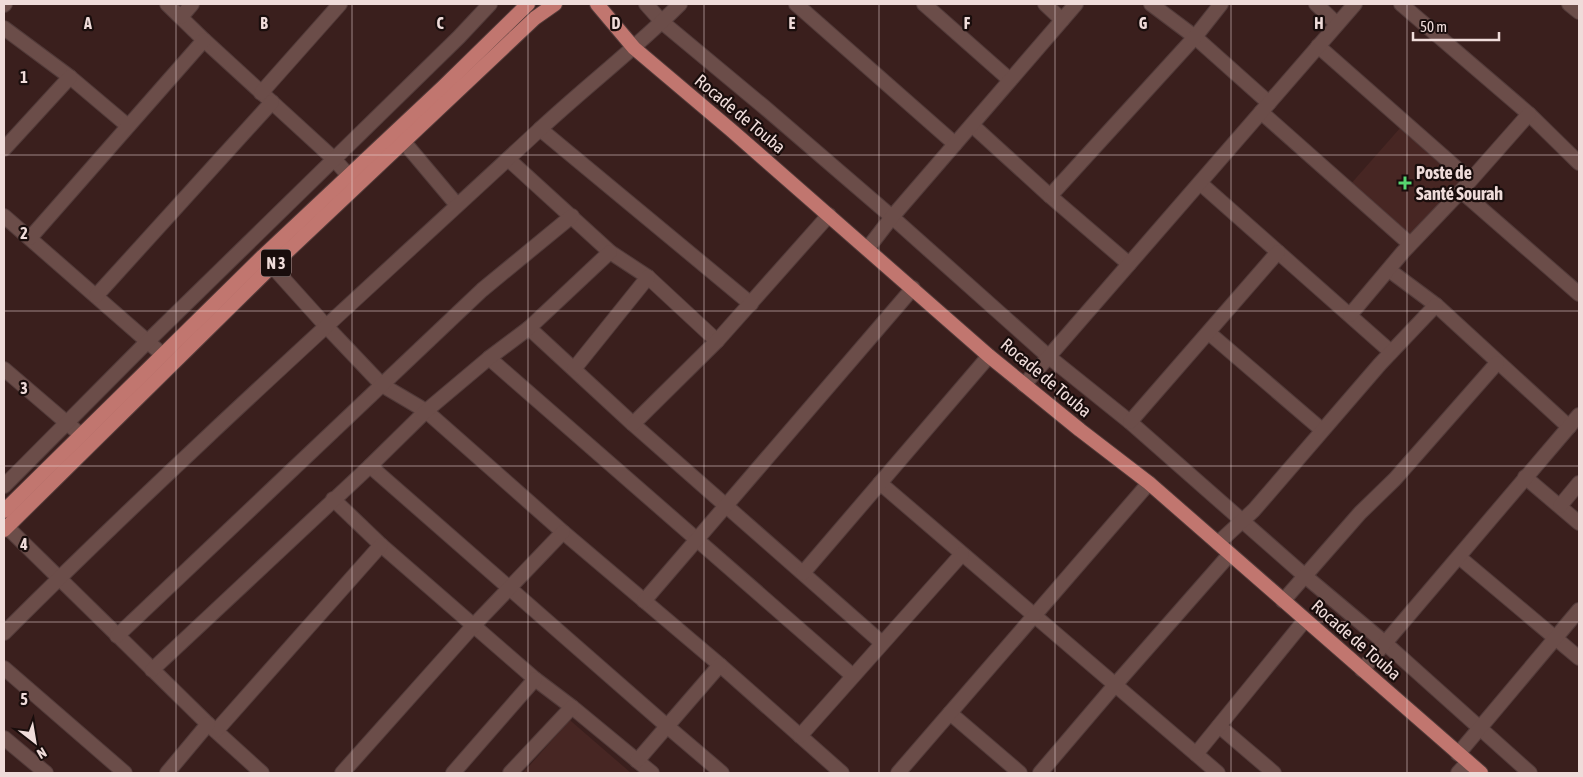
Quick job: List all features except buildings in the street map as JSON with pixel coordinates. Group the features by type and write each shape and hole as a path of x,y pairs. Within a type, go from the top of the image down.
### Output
{"main road":[{"name":"N 3","path":"4,512 263,256 528,4"},
{"name":"N 3","path":"5,528 272,266 535,18 554,4"},
{"name":"Rocade de Touba","path":"596,4 634,48 868,248 989,356 1149,483 1481,773"}],"street":[{"path":"167,4 334,159 349,176"},
{"path":"182,17 192,4"},
{"path":"261,93 340,4"},
{"path":"4,486 147,342 490,4"},
{"path":"646,4 662,22 770,112 1049,357 1130,422 1305,576 1385,643 1530,773"},
{"path":"4,633 59,578 326,326 540,129 634,48 680,4"},
{"path":"796,4 955,144"},
{"path":"924,4 1010,80"},
{"path":"1045,4 1062,20"},
{"path":"868,248 1076,4"},
{"path":"1151,4 1195,37 1265,108 1410,244"},
{"path":"1050,196 1195,37 1221,4"},
{"path":"1316,4 1337,24"},
{"path":"1024,385 1355,4"},
{"path":"1401,4 1529,114 1579,163"},
{"path":"1569,4 1579,12"},
{"path":"4,28 70,77 128,126"},
{"path":"30,238 204,40"},
{"path":"1318,46 1470,180"},
{"path":"4,149 70,77"},
{"path":"96,296 272,102"},
{"path":"1350,314 1410,244 1461,191 1529,114"},
{"path":"972,125 1129,264"},
{"path":"540,129 751,304"},
{"path":"404,142 457,205"},
{"path":"508,159 610,252 648,277 717,341"},
{"path":"1200,183 1391,352"},
{"path":"1461,191 1579,294"},
{"path":"633,424 717,341 829,215"},
{"path":"4,216 162,355"},
{"path":"117,636 482,290 572,216"},
{"path":"152,670 370,466 426,411 489,358 529,328 610,252"},
{"path":"1130,422 1278,252"},
{"path":"272,266 382,385 426,411 842,773"},
{"path":"1389,270 1436,305 1497,363 1569,427"},
{"path":"574,369 648,277"},
{"path":"644,601 914,288"},
{"path":"1218,544 1244,521 1391,352 1436,305"},
{"path":"529,328 633,424 882,644"},
{"path":"1209,333 1322,430"},
{"path":"803,573 989,356"},
{"path":"489,358 854,676"},
{"path":"1283,601 1360,513 1395,479 1497,363"},
{"path":"4,369 81,436"},
{"path":"1362,670 1579,415"},
{"path":"370,466 722,773"},
{"path":"1525,477 1579,523"},
{"path":"880,483 1218,773"},
{"path":"898,773 1149,483"},
{"path":"1560,506 1579,484"},
{"path":"333,499 381,545 535,679 652,773"},
{"path":"5,528 262,773"},
{"path":"342,773 474,625 563,532"},
{"path":"167,773 381,545"},
{"path":"800,736 962,554"},
{"path":"1040,773 1230,554"},
{"path":"1459,557 1579,658"},
{"path":"1458,773 1463,758 1480,728 1579,610"},
{"path":"1196,754 1305,620"},
{"path":"638,761 720,665"},
{"path":"4,668 125,773"},
{"path":"453,773 535,679"},
{"path":"510,773 572,707"},
{"path":"950,713 1020,773"},
{"path":"1219,726 1274,773"},
{"path":"4,738 43,772"}],"shaded area":[{"name":"Poste de Santé Sourah","path":"1401,127 1462,180 1409,239 1349,186"},
{"path":"570,720 572,722 631,773 523,773"}],"place":[{"name":"Poste de Santé Sourah","path":"1405,183"}]}
